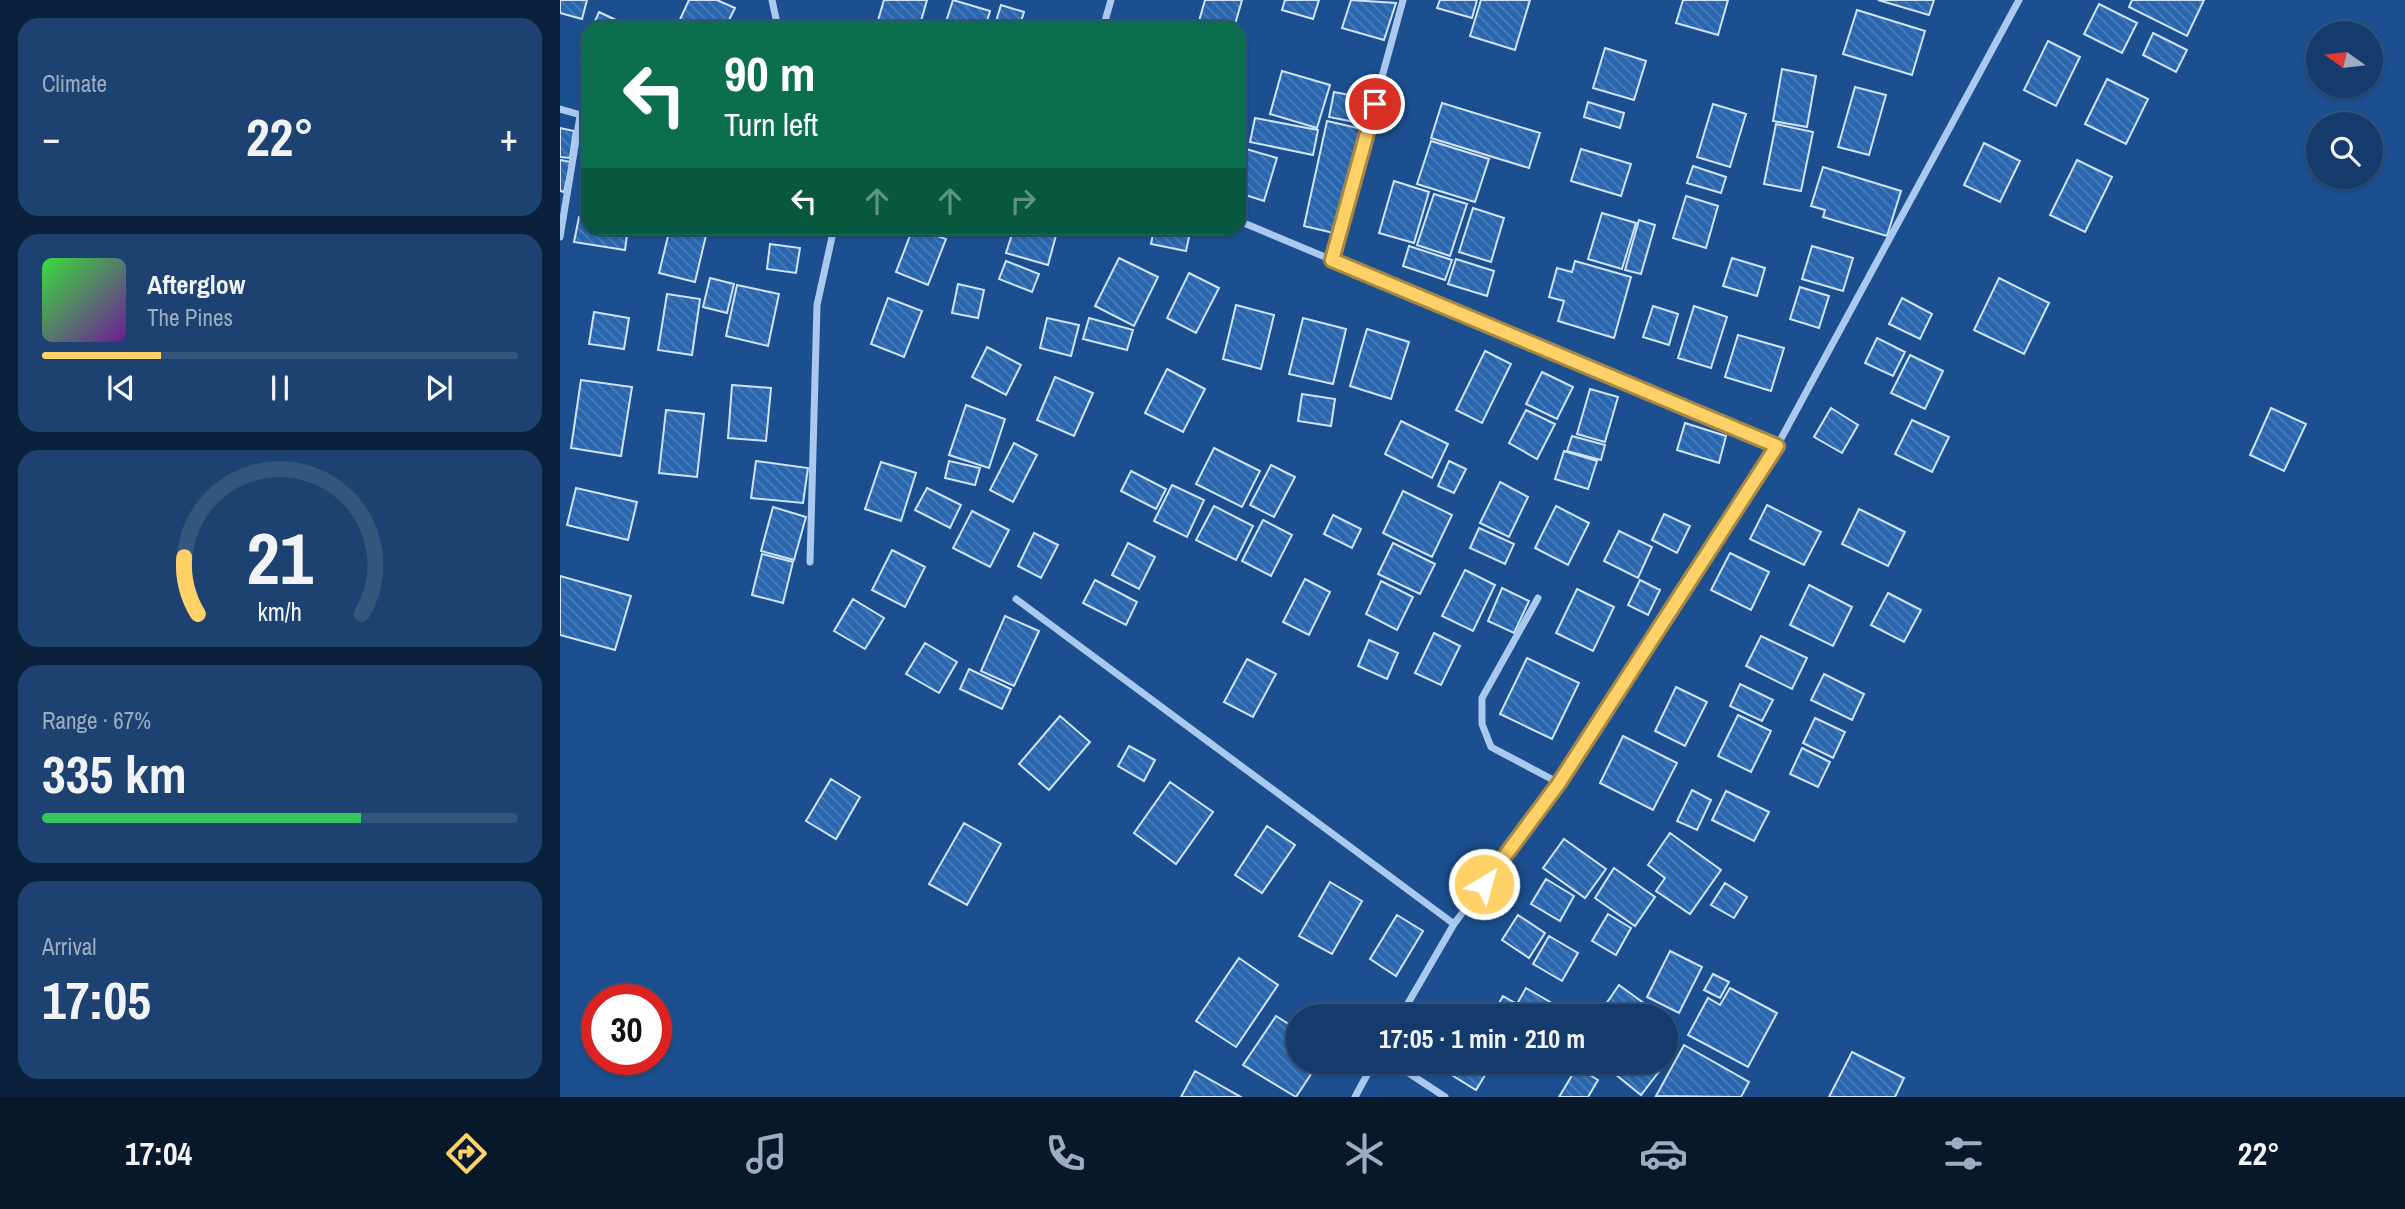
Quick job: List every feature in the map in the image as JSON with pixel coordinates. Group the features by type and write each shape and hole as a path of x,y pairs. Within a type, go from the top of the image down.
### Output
{"street":[{"path":"772,0 776,21"},
{"path":"1105,21 1111,0"},
{"path":"1332,260 1403,0"},
{"path":"1408,1004 1454,924 1559,783 1777,446 2019,0"},
{"path":"560,109 581,115"},
{"path":"560,237 581,131"},
{"path":"1246,224 1777,446"},
{"path":"810,562 817,305 832,235"},
{"path":"1538,598 1482,698 1482,724 1491,747 1559,783"},
{"path":"1016,599 1454,924"},
{"path":"1355,1097 1367,1074"},
{"path":"1410,1074 1445,1097"}],"building":[{"path":"560,0 587,0 582,19 560,13"},
{"path":"689,0 717,0 735,8 728,21 679,21"},
{"path":"884,0 927,0 921,21 878,21"},
{"path":"953,0 990,11 987,21 946,21"},
{"path":"1205,0 1242,0 1236,21 1199,21"},
{"path":"1285,0 1319,0 1313,19 1282,10"},
{"path":"1351,0 1396,3 1384,40 1342,28"},
{"path":"1440,0 1477,0 1472,18 1437,8"},
{"path":"1481,0 1530,0 1515,50 1470,36"},
{"path":"1683,0 1728,0 1718,35 1676,23"},
{"path":"1878,0 1934,0 1929,15"},
{"path":"2132,0 2204,0 2187,36 2129,7"},
{"path":"2099,4 2137,23 2122,53 2084,34"},
{"path":"1001,5 1024,12 1021,21 996,21"},
{"path":"1857,10 1925,31 1912,75 1843,54"},
{"path":"599,12 618,21 595,21"},
{"path":"2153,33 2187,50 2176,72 2143,55"},
{"path":"2048,41 2080,57 2056,106 2024,90"},
{"path":"1605,48 1646,61 1634,100 1593,88"},
{"path":"1782,69 1816,76 1807,127 1773,121"},
{"path":"1282,71 1330,85 1317,128 1270,114"},
{"path":"2107,79 2148,99 2126,144 2085,124"},
{"path":"1855,87 1886,95 1869,155 1838,147"},
{"path":"1334,92 1370,99 1365,124 1329,117"},
{"path":"1588,102 1624,113 1620,128 1584,117"},
{"path":"1442,103 1540,133 1529,168 1431,138"},
{"path":"1713,104 1746,114 1730,167 1697,157"},
{"path":"1255,118 1318,130 1313,155 1250,142"},
{"path":"1327,121 1362,129 1338,234 1304,226"},
{"path":"1776,124 1813,132 1801,191 1764,184"},
{"path":"560,128 574,131 570,158 560,157"},
{"path":"1431,141 1489,159 1475,202 1417,184"},
{"path":"1984,143 2020,161 2000,202 1964,185"},
{"path":"1246,149 1277,158 1264,201 1246,195"},
{"path":"1581,149 1631,164 1621,196 1571,181"},
{"path":"560,160 571,162 564,192 560,191"},
{"path":"2077,160 2112,177 2085,232 2050,215"},
{"path":"1693,166 1726,177 1721,193 1687,183"},
{"path":"1823,167 1901,191 1887,236 1823,217 1825,210 1811,206"},
{"path":"1394,181 1429,192 1414,243 1379,233"},
{"path":"1434,194 1467,204 1450,256 1417,245"},
{"path":"1686,196 1718,206 1706,248 1673,238"},
{"path":"1473,208 1504,218 1491,262 1459,252"},
{"path":"1602,213 1636,223 1622,269 1588,259"},
{"path":"579,217 581,235 627,235 625,250 574,242"},
{"path":"1639,220 1655,225 1641,274 1625,270"},
{"path":"668,235 706,235 695,282 659,273"},
{"path":"910,235 934,235 946,239 928,285 896,272"},
{"path":"1012,235 1056,235 1048,265 1006,253"},
{"path":"1153,235 1189,235 1186,251 1151,244"},
{"path":"770,244 800,248 796,273 767,269"},
{"path":"1409,246 1452,260 1445,280 1403,266"},
{"path":"1812,246 1853,258 1843,291 1802,279"},
{"path":"1119,258 1158,277 1134,326 1095,306"},
{"path":"1732,258 1765,268 1757,296 1723,286"},
{"path":"1456,259 1494,271 1487,296 1448,284"},
{"path":"1006,261 1039,274 1032,292 999,279"},
{"path":"1575,261 1631,277 1614,338 1558,321 1564,301 1549,297 1557,268 1572,272"},
{"path":"1189,273 1219,288 1196,333 1167,318"},
{"path":"710,278 734,284 727,313 703,307"},
{"path":"1999,278 2049,303 2024,354 1974,330"},
{"path":"958,284 984,290 978,318 952,313"},
{"path":"737,285 779,294 768,346 726,336"},
{"path":"1800,287 1829,296 1819,328 1790,319"},
{"path":"667,294 700,299 692,355 658,350"},
{"path":"888,298 922,311 904,357 871,344"},
{"path":"1902,298 1932,314 1920,339 1889,324"},
{"path":"1236,305 1274,315 1261,369 1223,359"},
{"path":"1653,306 1678,314 1669,345 1643,337"},
{"path":"1694,306 1727,317 1711,368 1678,358"},
{"path":"594,312 629,318 624,349 589,344"},
{"path":"1047,318 1079,325 1071,356 1040,348"},
{"path":"1089,318 1133,330 1127,350 1083,339"},
{"path":"1303,318 1346,329 1333,384 1289,374"},
{"path":"1367,329 1409,342 1391,399 1350,386"},
{"path":"1738,335 1784,348 1771,391 1725,377"},
{"path":"1877,338 1905,352 1893,376 1865,363"},
{"path":"987,347 1021,365 1006,395 972,377"},
{"path":"1485,351 1511,364 1482,423 1456,410"},
{"path":"1910,355 1943,371 1925,409 1891,393"},
{"path":"1167,369 1205,389 1183,432 1145,413"},
{"path":"1542,372 1573,387 1557,419 1526,404"},
{"path":"1055,377 1093,393 1074,436 1037,420"},
{"path":"581,380 632,387 621,456 571,448"},
{"path":"732,385 771,388 766,441 728,438"},
{"path":"1590,389 1618,397 1605,442 1577,434"},
{"path":"1302,394 1335,399 1331,426 1298,421"},
{"path":"966,405 1005,419 989,468 949,455"},
{"path":"1831,408 1858,425 1842,453 1814,437"},
{"path":"2271,408 2306,424 2284,471 2250,455"},
{"path":"666,410 704,414 697,477 659,473"},
{"path":"1526,410 1555,424 1537,459 1509,443"},
{"path":"1912,420 1949,437 1932,472 1895,454"},
{"path":"1401,421 1448,444 1432,478 1385,454"},
{"path":"1685,423 1726,436 1719,463 1677,450"},
{"path":"1572,436 1605,445 1601,460 1567,451"},
{"path":"1014,443 1037,455 1013,502 990,490"},
{"path":"1214,448 1260,471 1242,507 1196,484"},
{"path":"1564,451 1597,461 1588,489 1555,479"},
{"path":"756,461 808,468 803,503 751,498"},
{"path":"949,461 980,468 975,485 945,478"},
{"path":"1449,461 1466,469 1454,493 1438,486"},
{"path":"881,462 916,473 901,521 865,509"},
{"path":"1271,465 1295,477 1274,517 1250,505"},
{"path":"1131,471 1166,489 1156,509 1121,491"},
{"path":"1500,482 1528,497 1509,537 1480,523"},
{"path":"1172,485 1204,500 1187,537 1154,521"},
{"path":"576,488 637,502 628,540 567,525"},
{"path":"927,488 961,505 950,528 915,510"},
{"path":"1403,491 1452,515 1432,557 1383,533"},
{"path":"1767,505 1821,532 1804,565 1750,539"},
{"path":"1214,506 1253,526 1236,560 1196,540"},
{"path":"1556,506 1589,523 1568,565 1535,548"},
{"path":"773,507 806,517 794,560 761,551"},
{"path":"1859,509 1905,532 1888,566 1842,544"},
{"path":"972,511 1009,530 990,567 953,548"},
{"path":"1664,514 1690,526 1677,553 1652,540"},
{"path":"1333,515 1361,529 1352,548 1324,534"},
{"path":"1263,520 1292,535 1271,576 1242,561"},
{"path":"1479,528 1514,544 1505,564 1470,548"},
{"path":"1619,531 1652,547 1638,578 1604,561"},
{"path":"1034,533 1058,545 1041,578 1018,566"},
{"path":"1128,543 1155,557 1139,589 1112,575"},
{"path":"1393,543 1435,564 1420,594 1378,574"},
{"path":"892,550 925,567 905,607 872,590"},
{"path":"1730,553 1769,572 1751,610 1711,590"},
{"path":"762,554 793,562 783,603 752,595"},
{"path":"1465,570 1495,585 1473,631 1442,616"},
{"path":"560,576 631,596 615,650 560,635"},
{"path":"1305,579 1330,592 1309,635 1283,622"},
{"path":"1095,580 1137,602 1126,625 1083,603"},
{"path":"1640,580 1660,590 1648,615 1628,605"},
{"path":"1381,581 1413,597 1397,630 1366,614"},
{"path":"1809,585 1852,607 1833,646 1790,625"},
{"path":"1502,588 1529,601 1514,633 1488,621"},
{"path":"1577,589 1614,607 1593,651 1556,633"},
{"path":"1888,593 1921,610 1904,642 1871,625"},
{"path":"853,599 884,618 865,649 834,631"},
{"path":"1005,616 1039,631 1014,686 981,671"},
{"path":"1434,633 1460,646 1441,685 1415,673"},
{"path":"1761,636 1807,658 1792,689 1746,666"},
{"path":"1369,640 1398,653 1387,679 1358,666"},
{"path":"925,643 957,662 939,693 906,674"},
{"path":"1527,658 1579,683 1552,739 1500,714"},
{"path":"1247,659 1276,674 1253,717 1224,702"},
{"path":"969,669 1011,689 1002,709 960,689"},
{"path":"1824,674 1864,694 1852,720 1811,700"},
{"path":"1740,684 1773,700 1762,721 1730,706"},
{"path":"1676,687 1707,702 1685,746 1655,731"},
{"path":"1738,715 1771,731 1751,772 1718,756"},
{"path":"1060,716 1090,742 1049,790 1019,764"},
{"path":"1815,718 1845,732 1833,758 1803,743"},
{"path":"1623,736 1677,763 1653,810 1600,783"},
{"path":"1129,746 1155,760 1144,781 1118,766"},
{"path":"1802,748 1830,762 1818,787 1790,774"},
{"path":"831,779 860,797 836,839 806,821"},
{"path":"1170,782 1213,812 1176,864 1134,833"},
{"path":"1692,790 1711,800 1697,830 1677,821"},
{"path":"1726,791 1769,812 1754,841 1712,820"},
{"path":"964,823 1001,844 967,905 929,884"},
{"path":"1267,826 1295,845 1262,893 1235,875"},
{"path":"1670,833 1721,870 1690,914 1656,891 1665,878 1648,865"},
{"path":"1564,839 1606,869 1585,898 1543,868"},
{"path":"1614,868 1655,897 1635,926 1595,898"},
{"path":"1546,879 1574,896 1560,921 1531,904"},
{"path":"1330,882 1362,901 1332,954 1299,936"},
{"path":"1725,883 1747,897 1734,918 1711,905"},
{"path":"1608,914 1631,928 1616,955 1592,941"},
{"path":"1397,915 1423,931 1396,976 1370,959"},
{"path":"1518,915 1545,933 1529,958 1502,940"},
{"path":"1549,936 1578,953 1562,981 1533,964"},
{"path":"1670,951 1702,967 1679,1013 1678,1004 1661,1004 1647,997"},
{"path":"1239,958 1278,985 1236,1047 1196,1021"},
{"path":"1713,974 1729,982 1720,998 1704,990"},
{"path":"1619,985 1645,1004 1606,1004"},
{"path":"1526,988 1554,1004 1517,1004"},
{"path":"1730,988 1777,1013 1748,1067 1688,1035 1708,998 1720,1005"},
{"path":"1503,996 1517,1004 1498,1004"},
{"path":"1276,1016 1286,1022 1286,1074 1311,1074 1296,1097 1243,1065"},
{"path":"1684,1045 1749,1082 1741,1097 1656,1096 1668,1074 1678,1074 1678,1056"},
{"path":"1852,1052 1904,1078 1895,1097 1829,1097"},
{"path":"1195,1071 1241,1097 1181,1097"},
{"path":"1450,1074 1486,1074 1476,1090"},
{"path":"1573,1074 1588,1074 1598,1080 1588,1097 1559,1097"},
{"path":"1615,1074 1657,1074 1641,1095"}],"route":[{"path":"1375,104 1332,260 1777,446 1559,783 1484,884"}]}
